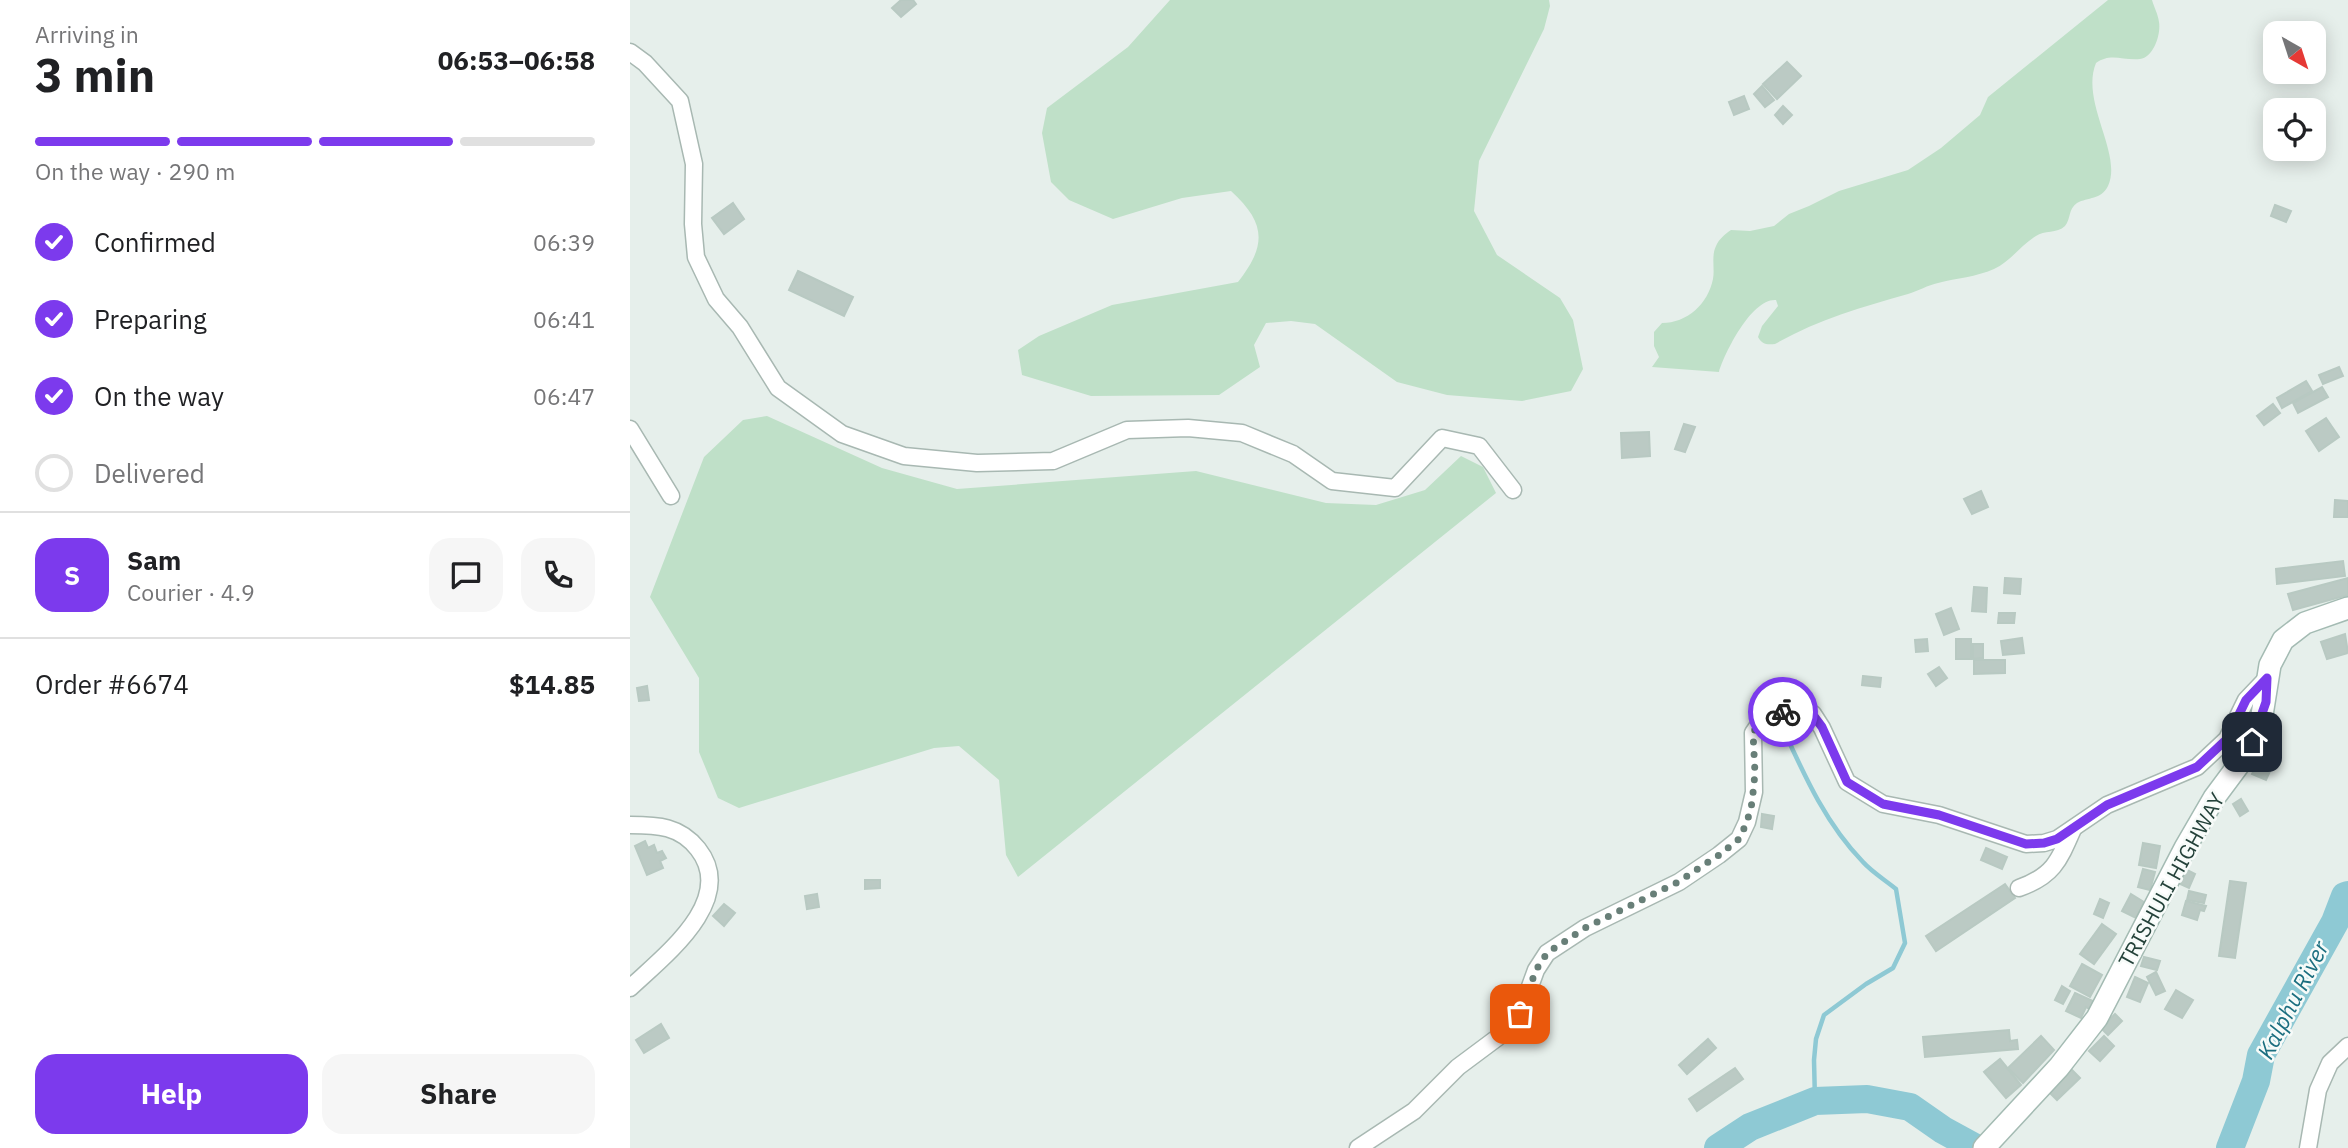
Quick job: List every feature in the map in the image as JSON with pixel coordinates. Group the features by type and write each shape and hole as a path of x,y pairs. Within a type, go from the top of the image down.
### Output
{"street":[{"path":"630,52 645,63 680,101 694,164 693,224 696,257 716,299 740,327 778,388 842,433 904,456 977,463 1053,461 1127,429 1188,428 1242,433 1293,454 1332,481 1395,488 1442,438 1479,446 1513,490"},
{"path":"630,429 671,496"},
{"name":"TRISHULI HIGHWAY","path":"1984,1148 2059,1067 2097,1018 2185,848 2214,798 2246,755 2262,715 2270,665 2283,640 2305,623 2348,608"},
{"path":"1358,1148 1414,1111 1458,1067 1509,1029 1520,1014 1536,970 1547,953 1585,928 1678,882 1739,839 1747,822 1754,792 1753,733 1764,717 1802,709 1813,715 1822,727 1847,782 1883,804 1939,815 2026,844 2044,843 2073,829 2107,805 2197,767 2227,739 2246,700 2267,678"},
{"path":"630,825 653,825 682,832 706,859 711,886 703,906 682,938 630,988"},
{"path":"2019,888 2048,874 2073,829"},
{"path":"2308,1148 2318,1090 2330,1063 2348,1046"}],"green space":[{"path":"1170,0 1549,0 1544,29 1479,161 1474,211 1497,255 1560,298 1573,320 1583,369 1571,391 1522,401 1447,395 1397,382 1315,324 1291,321 1266,323 1254,345 1260,367 1219,395 1091,396 1022,375 1018,350 1039,336 1112,305 1238,282 1254,257 1258,245 1256,224 1243,203 1231,191 1182,198 1113,219 1069,200 1051,182 1042,133 1047,108 1128,47"},
{"path":"2108,0 2152,0 2159,33 2153,50 2145,57 2107,58 2096,63 2093,94 2107,143 2111,173 2105,191 2074,205 2065,226 2036,236 1994,269 1934,284 1840,315 1775,344 1765,344 1758,337 1762,326 1778,306 1776,300 1767,302 1749,317 1741,328 1719,372 1652,367 1659,357 1654,346 1654,332 1662,323 1688,316 1701,304 1713,279 1715,250 1727,233 1731,230 1750,231 1774,226 1789,214 1839,191 1908,170 1941,148 1980,115 1988,97"},
{"path":"767,416 882,468 957,489 1196,471 1326,503 1376,505 1425,490 1461,456 1483,467 1496,493 1018,877 1006,855 999,780 959,746 934,748 739,808 718,798 699,752 699,678 650,597 704,457 743,420"}],"building":[{"path":"901,0 913,0 916,4 901,17 892,8"},
{"path":"1787,62 1801,76 1777,99 1763,84"},
{"path":"1762,86 1774,100 1765,107 1754,94"},
{"path":"1744,96 1749,109 1734,115 1729,102"},
{"path":"1783,106 1792,115 1783,124 1775,115"},
{"path":"733,203 744,219 724,234 712,218"},
{"path":"2275,205 2291,211 2286,222 2271,216"},
{"path":"798,271 853,297 844,316 789,290"},
{"path":"2339,367 2343,376 2323,384 2319,375"},
{"path":"2306,381 2312,391 2282,408 2277,398"},
{"path":"2322,387 2328,397 2298,413 2293,403"},
{"path":"2273,404 2280,413 2264,425 2257,416"},
{"path":"2326,418 2339,437 2319,451 2306,431"},
{"path":"1684,424 1695,427 1685,452 1675,449"},
{"path":"1649,432 1650,456 1622,458 1621,433"},
{"path":"1981,491 1988,507 1972,514 1964,499"},
{"path":"2335,500 2348,501 2348,517 2334,517"},
{"path":"2343,561 2345,576 2277,584 2276,569"},
{"path":"2005,578 2021,579 2020,594 2004,593"},
{"path":"2348,578 2348,595 2293,610 2288,594"},
{"path":"1974,587 1987,588 1986,612 1972,611"},
{"path":"1951,608 1959,629 1944,635 1936,614"},
{"path":"1999,613 2015,613 2014,623 1998,623"},
{"path":"2345,634 2348,653 2327,659 2321,642"},
{"path":"2022,638 2024,653 2003,655 2001,641"},
{"path":"1927,639 1928,651 1916,652 1915,640"},
{"path":"1956,639 1971,639 1971,659 1956,659"},
{"path":"1973,644 1983,644 1983,658 1973,659"},
{"path":"1974,660 2005,660 2005,673 1974,674"},
{"path":"1939,667 1947,678 1936,686 1928,674"},
{"path":"1863,676 1881,678 1880,687 1862,685"},
{"path":"647,686 649,700 639,701 637,688"},
{"path":"2259,736 2273,740 2269,754 2256,751"},
{"path":"2255,752 2273,755 2271,763 2253,759"},
{"path":"2258,762 2271,769 2266,780 2252,774"},
{"path":"2241,799 2248,811 2240,816 2233,804"},
{"path":"1762,814 1774,816 1772,829 1761,827"},
{"path":"645,841 648,848 654,845 657,853 662,851 666,858 660,861 663,868 647,875 635,846"},
{"path":"2143,843 2160,846 2156,868 2139,865"},
{"path":"1986,848 2007,857 2002,869 1981,860"},
{"path":"2143,869 2155,872 2150,890 2138,887"},
{"path":"2185,869 2195,874 2189,888 2178,883"},
{"path":"865,880 880,880 880,888 865,889"},
{"path":"2230,881 2246,883 2235,958 2219,956"},
{"path":"2005,884 2015,898 1936,951 1926,936"},
{"path":"2189,891 2206,895 2204,903 2187,900"},
{"path":"817,894 819,907 807,909 805,896"},
{"path":"2131,894 2144,902 2136,918 2122,911"},
{"path":"2100,899 2109,903 2103,918 2094,914"},
{"path":"2186,901 2206,906 2204,911 2200,910 2197,920 2182,915"},
{"path":"724,904 735,913 724,926 713,916"},
{"path":"2102,924 2116,934 2094,964 2080,954"},
{"path":"2144,957 2160,961 2157,970 2141,966"},
{"path":"2082,964 2102,975 2090,997 2070,986"},
{"path":"2156,972 2165,991 2156,995 2147,977"},
{"path":"2135,977 2148,983 2140,1002 2127,997"},
{"path":"2062,986 2070,991 2063,1004 2055,1000"},
{"path":"2176,990 2193,1000 2182,1018 2165,1009"},
{"path":"2075,993 2095,1002 2091,1010 2086,1007 2081,1018 2066,1011"},
{"path":"2115,1014 2122,1021 2108,1035 2101,1028"},
{"path":"661,1024 669,1038 644,1053 636,1040"},
{"path":"2009,1030 2010,1041 2017,1040 2018,1049 1925,1057 1923,1037"},
{"path":"2041,1036 2054,1050 2023,1083 2008,1068"},
{"path":"2104,1036 2114,1046 2100,1061 2089,1051"},
{"path":"1708,1039 1716,1048 1687,1074 1679,1065"},
{"path":"2000,1059 2021,1085 2006,1098 1984,1072"},
{"path":"1735,1068 1743,1079 1697,1111 1689,1099"},
{"path":"2070,1068 2080,1078 2057,1100 2047,1090"}],"waterway":[{"path":"1785,733 1809,784 1839,833 1867,866 1896,889 1905,943 1893,968 1824,1015 1816,1039 1815,1101"},
{"name":"Kalphu River","path":"2230,1148 2256,1081 2261,1055 2335,922 2345,896 2348,895"},
{"name":"Kalphu River","path":"1718,1148 1750,1127 1815,1101 1867,1099 1910,1107 1943,1130 1976,1148"}],"way so far":[{"path":"1520,1014 1539,962 1547,953 1585,928 1696,872 1739,839 1747,822 1754,792 1755,727 1764,717 1783,712"}],"route":[{"path":"1783,712 1802,709 1813,715 1822,727 1847,782 1883,804 1939,815 2026,844 2057,839 2107,805 2197,767 2227,739 2246,700 2267,678 2266,702 2252,742"}]}
